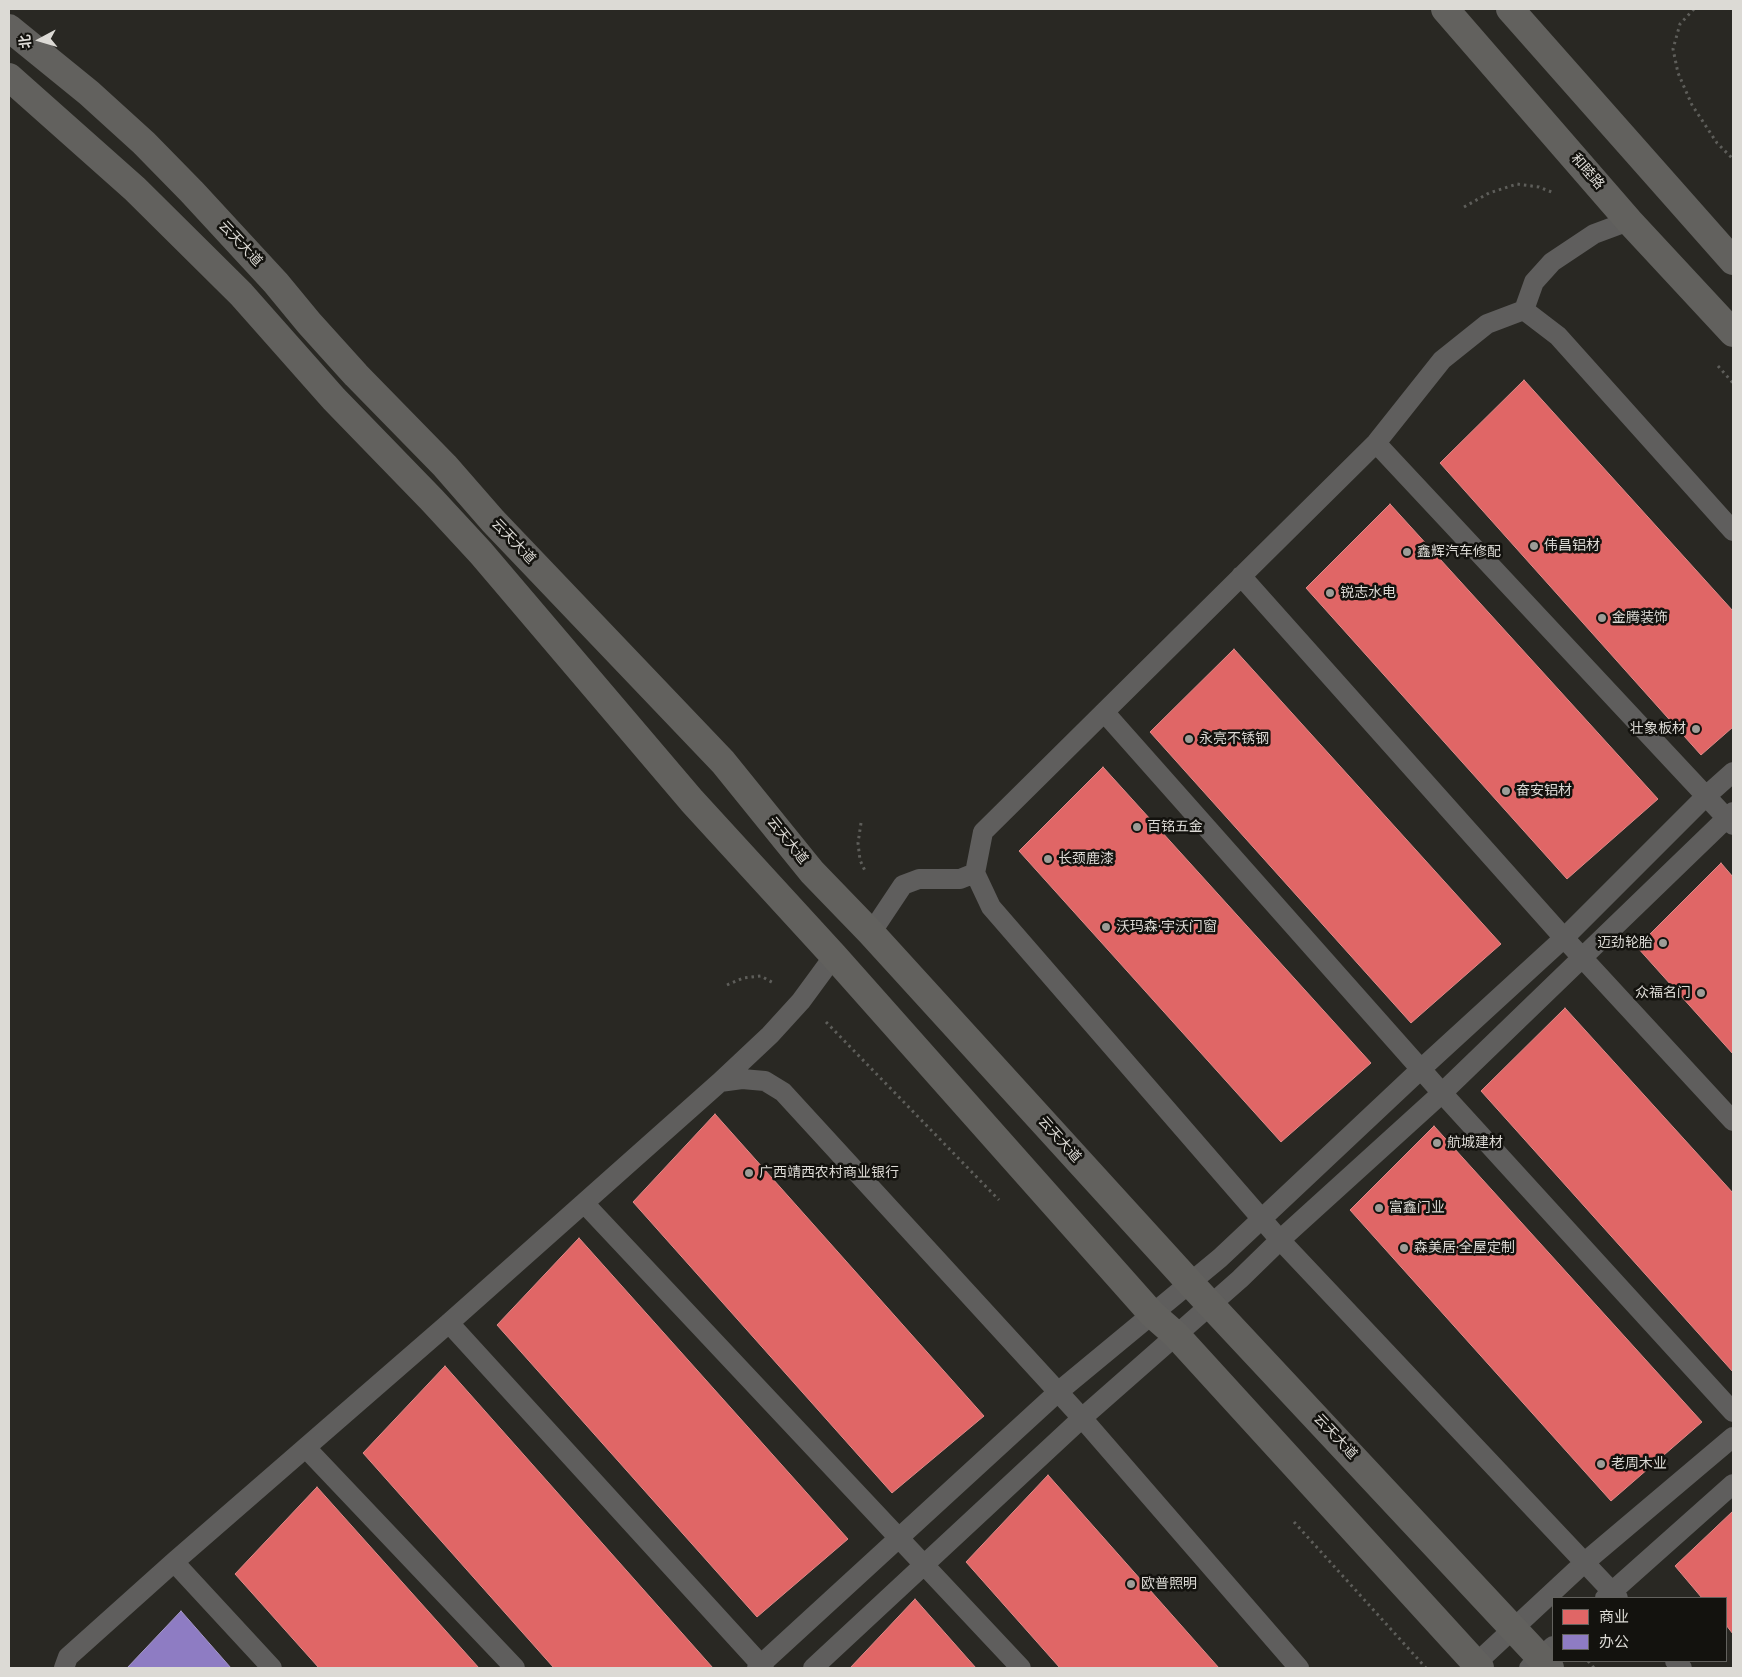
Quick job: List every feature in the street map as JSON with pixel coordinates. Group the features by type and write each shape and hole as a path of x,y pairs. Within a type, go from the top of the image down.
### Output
{"main road":[{"name":"和睦路","path":"1445,9 1629,221 1733,333"},
{"path":"1510,9 1733,261"},
{"name":"云天大道","path":"9,28 89,93 144,143 192,192 276,283 309,324 356,375 445,466 493,521 723,762 812,872 871,933 1190,1283 1543,1660"},
{"path":"9,77 135,189 241,294 334,399 481,553 692,801 834,956 1152,1314 1176,1335 1476,1667"}],"lane":[{"path":"1629,221 1594,234 1552,262 1534,282 1524,310 1487,324 1442,360 1376,443 983,832 975,873 991,907 1280,1240 1585,1562 1612,1596 1733,1484"},
{"path":"1524,310 1558,336 1733,531"},
{"path":"812,1668 1082,1418 1240,1279 1280,1240 1442,1093 1731,819 1705,797 1376,443"},
{"path":"1241,576 1564,938 1733,1121"},
{"path":"1105,713 1442,1093 1733,1412"},
{"path":"449,1323 760,1667 1058,1392 1220,1258 1564,938 1705,797 1733,772"},
{"path":"871,933 904,885 920,878 960,879 975,873"},
{"path":"64,1668 68,1657 174,1562 449,1323 720,1082 770,1035 801,1001 834,956"},
{"path":"720,1082 742,1079 765,1082 783,1092 1082,1418 1299,1668"},
{"path":"584,1204 1021,1668"},
{"path":"1476,1667 1585,1562 1733,1437"},
{"path":"306,1448 515,1668"},
{"path":"174,1562 272,1668"}],"path":[{"path":"1694,9 1680,24 1673,49 1678,73 1692,105 1717,143 1733,159"},
{"path":"727,985 743,978 761,976 801,1001 835,1030 1006,1207"},
{"path":"1294,1521 1426,1668"}],"building: 商业":[{"path":"1524,380 1733,611 1733,727 1701,755 1440,463"},
{"path":"1390,504 1658,799 1567,879 1306,588"},
{"path":"1234,649 1501,944 1411,1023 1150,732"},
{"path":"1103,767 1371,1063 1281,1142 1019,851"},
{"path":"1721,863 1733,877 1733,1054 1637,947"},
{"path":"1565,1008 1733,1193 1733,1372 1481,1091"},
{"path":"715,1114 984,1416 892,1493 633,1202"},
{"path":"1434,1126 1702,1422 1611,1501 1350,1210"},
{"path":"579,1238 848,1539 757,1617 497,1325"},
{"path":"445,1366 713,1668 554,1668 363,1453"},
{"path":"1048,1475 1219,1668 1060,1668 966,1562"},
{"path":"317,1487 479,1668 319,1668 235,1574"},
{"path":"1733,1511 1733,1634 1727,1626 1727,1597 1701,1597 1675,1566"},
{"path":"915,1599 976,1668 850,1668"}],"building: 办公":[{"path":"181,1611 231,1668 127,1668"}],"place":[{"name":"伟昌铝材","path":"1534,546"},
{"name":"鑫辉汽车修配","path":"1407,552"},
{"name":"锐志水电","path":"1330,593"},
{"name":"金腾装饰","path":"1602,618"},
{"name":"壮象板材","path":"1696,729"},
{"name":"永亮不锈钢","path":"1189,739"},
{"name":"奋安铝材","path":"1506,791"},
{"name":"百铭五金","path":"1137,827"},
{"name":"长颈鹿漆","path":"1048,859"},
{"name":"沃玛森·宇沃门窗","path":"1106,927"},
{"name":"迈劲轮胎","path":"1663,943"},
{"name":"众福名门","path":"1701,993"},
{"name":"航城建材","path":"1437,1143"},
{"name":"广西靖西农村商业银行","path":"749,1173"},
{"name":"富鑫门业","path":"1379,1208"},
{"name":"森美居·全屋定制","path":"1404,1248"},
{"name":"老周木业","path":"1601,1464"},
{"name":"欧普照明","path":"1131,1584"}]}
